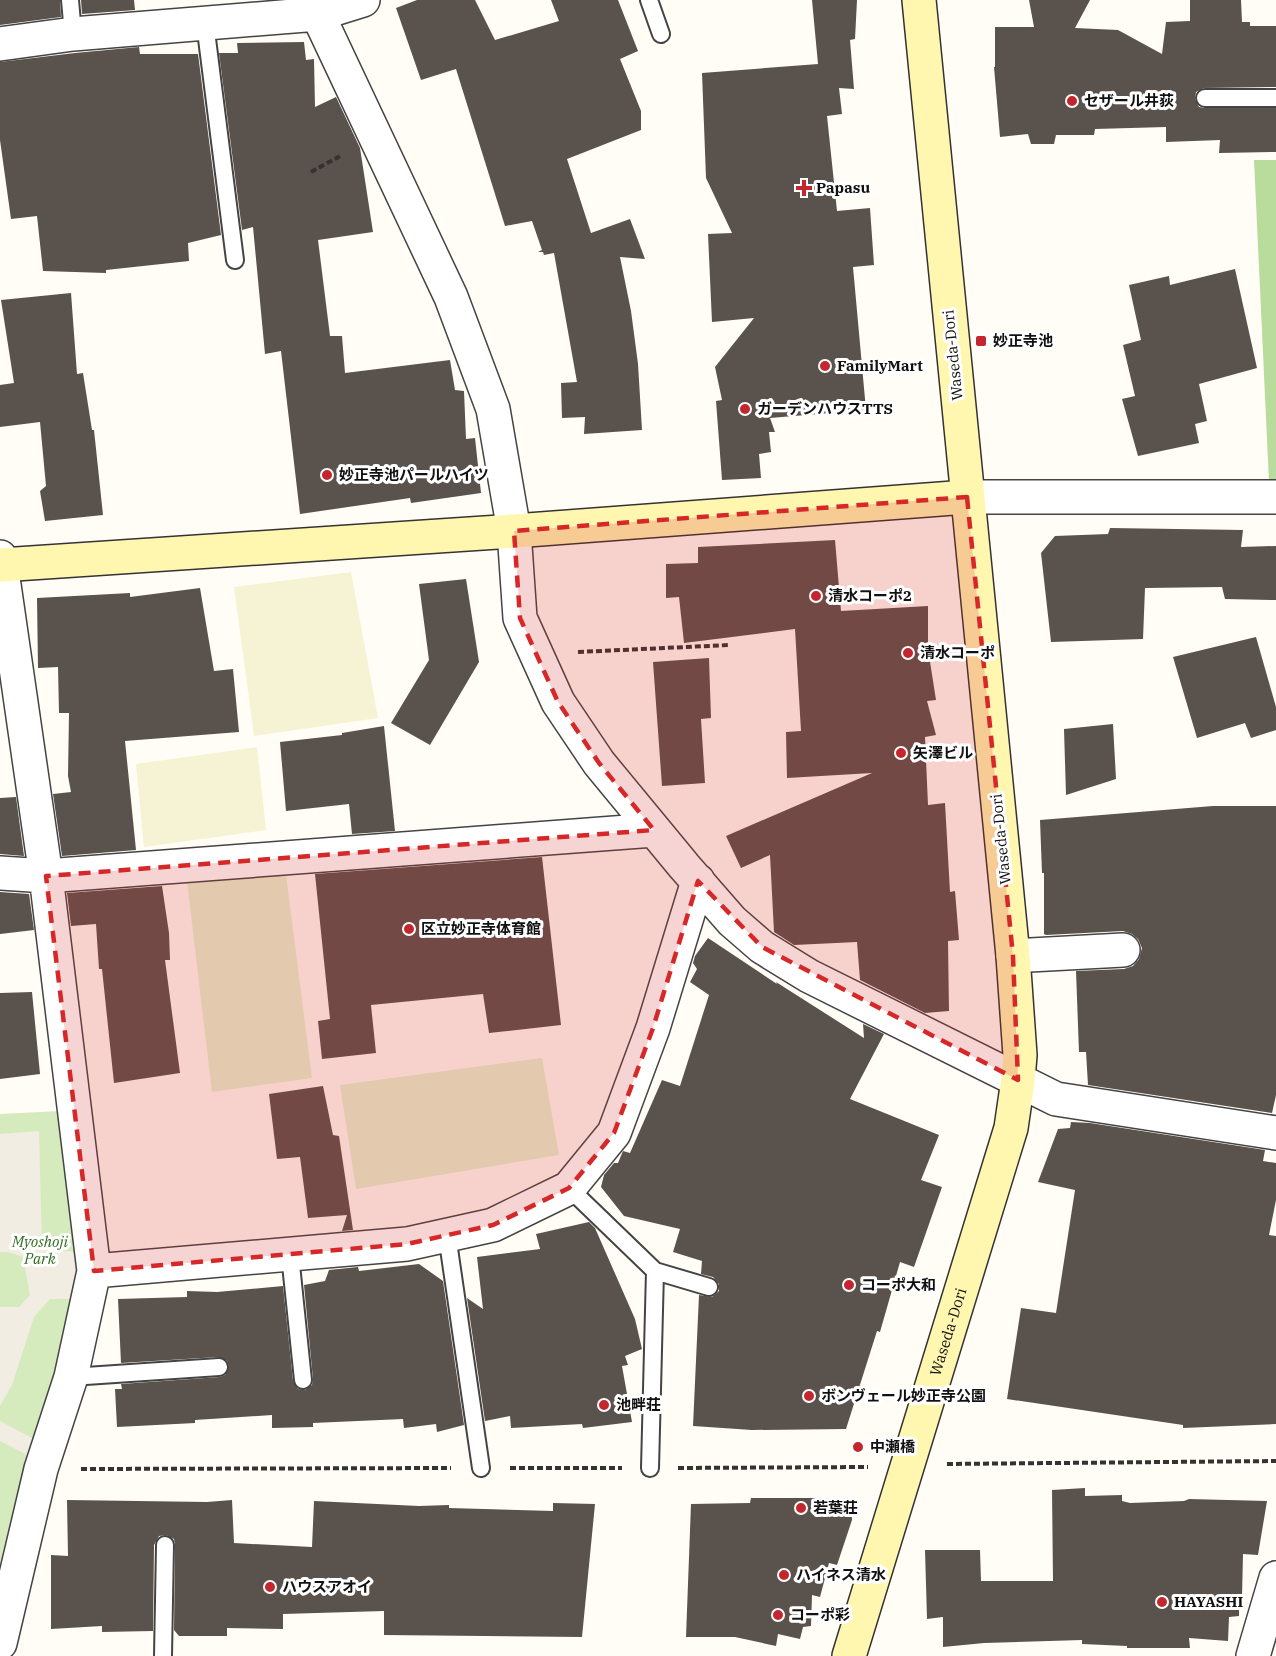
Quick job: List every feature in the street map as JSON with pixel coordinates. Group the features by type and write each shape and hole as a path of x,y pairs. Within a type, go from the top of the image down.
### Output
{"main road":[{"name":"Waseda-Dori","path":"849,1656 1011,1128 1020,1055 1013,956 919,0"},
{"path":"0,562 514,531 967,497"}],"street":[{"path":"0,44 73,34 205,23 363,0"},
{"path":"314,7 451,297 493,409 514,531 520,618 558,702 599,763 654,830 732,921 762,947 809,976 1056,1099 1276,1133"},
{"path":"967,497 1276,497"},
{"path":"0,562 46,876 94,1271 71,1377 41,1469 0,1643"},
{"path":"0,873 46,876 654,830"},
{"path":"94,1271 407,1244 493,1225 569,1188 614,1133 653,1028 698,881"},
{"path":"1013,956 1123,950"},
{"path":"1254,1656 1276,1578"}],"lane":[{"path":"70,0 73,34"},
{"path":"649,0 661,34"},
{"path":"205,23 235,260"},
{"path":"1205,98 1276,98"},
{"path":"569,1188 655,1271 709,1287"},
{"path":"447,1235 481,1468"},
{"path":"290,1255 303,1380"},
{"path":"650,1468 655,1271"},
{"path":"71,1377 219,1367"},
{"path":"163,1656 165,1545"}],"path":[{"path":"536,653 730,645"},
{"path":"939,1464 1276,1461"}],"highlighted area":[{"path":"967,497 1013,956 1018,1080 762,947 698,881 653,1028 614,1133 569,1188 493,1225 407,1244 94,1271 46,876 654,830 599,763 558,702 520,618 514,531"}],"shaded area":[{"path":"351,572 378,718 254,736 234,587"},
{"path":"257,747 266,830 144,847 136,764"},
{"path":"39,1131 42,1250 82,1252 73,1299 50,1299 34,1317 12,1385 0,1406 0,1307 19,1307 30,1295 23,1257 0,1252 0,1134"},
{"path":"0,1421 41,1443 35,1459 0,1441"}],"green space":[{"path":"1254,160 1276,160 1276,482 1269,482"},
{"path":"286,875 312,1078 212,1092 187,881"},
{"path":"542,1058 559,1155 356,1189 340,1085"},
{"name":"Myoshoji Park","path":"61,1111 82,1252 73,1299 0,1598 0,1114"}],"building":[{"path":"0,0 60,0 61,17 0,25"},
{"path":"81,0 134,0 135,10 82,14"},
{"path":"417,0 475,0 495,40 559,21 551,0 618,0 638,51 620,59 641,111 641,130 567,159 591,233 630,219 645,259 620,257 631,311 638,364 642,430 584,434 585,417 562,418 561,383 577,382 554,253 544,255 543,252 538,252 542,250 532,221 505,226 456,69 421,80 396,8"},
{"path":"812,0 857,0 855,39 850,40 854,89 839,88 842,114 827,116 837,211 870,208 874,265 853,267 866,410 770,418 775,432 769,432 771,452 759,454 761,478 722,480 716,401 722,400 715,367 754,318 712,322 708,234 732,233 706,178 702,73 818,64"},
{"path":"1029,0 1090,0 1075,28 1118,30 1162,54 1166,22 1190,21 1190,0 1241,0 1242,22 1250,22 1250,26 1276,26 1276,87 1204,88 1196,92 1195,99 1199,107 1205,108 1276,108 1276,152 1219,153 1220,140 1166,142 1166,127 1095,129 1094,135 1056,135 1054,144 1031,144 1028,134 1000,137 994,67 995,27 1034,27"},
{"path":"304,42 306,60 314,59 315,107 336,97 360,148 373,232 318,240 330,336 342,336 345,373 450,360 455,390 464,391 466,439 475,438 481,493 411,503 410,498 300,514 281,351 265,354 253,227 242,230 219,53 238,53 237,43"},
{"path":"139,47 140,54 198,54 221,235 188,243 189,261 106,270 106,273 43,271 37,216 11,219 0,140 0,62"},
{"path":"1235,269 1257,368 1199,384 1207,421 1195,424 1199,443 1138,456 1122,399 1135,396 1123,345 1141,340 1129,285 1169,276 1170,285"},
{"path":"71,293 77,374 83,373 92,430 94,430 103,515 45,521 40,491 46,486 40,422 0,427 0,385 14,383 1,300"},
{"path":"1110,528 1243,530 1241,547 1276,546 1276,600 1225,599 1222,587 1145,588 1143,639 1051,642 1041,553 1055,536 1108,534"},
{"path":"835,540 841,611 928,606 928,649 936,700 927,701 936,735 925,737 928,805 945,803 950,892 955,891 959,940 948,941 949,1011 925,1013 860,980 857,942 794,945 774,932 770,855 741,868 726,836 872,773 787,778 786,732 801,731 795,629 684,643 679,597 666,598 666,564 698,563 698,547"},
{"path":"466,579 479,662 430,745 391,723 429,660 419,584"},
{"path":"200,588 214,671 233,669 239,732 125,741 136,850 62,856 53,794 71,792 68,776 69,713 59,713 58,667 38,668 37,598 130,593 130,597"},
{"path":"1256,637 1276,707 1276,730 1251,738 1245,723 1197,738 1173,657"},
{"path":"709,658 711,718 701,719 705,783 662,786 653,662"},
{"path":"1113,724 1116,779 1066,795 1064,729"},
{"path":"384,726 395,831 352,834 349,804 286,811 280,742 342,735 342,733"},
{"path":"16,797 24,856 0,854 0,798"},
{"path":"1213,806 1276,806 1276,1095 1272,1113 1088,1085 1086,1052 1079,1052 1076,971 1124,969 1133,966 1139,959 1142,948 1138,939 1123,931 1044,934 1044,873 1042,873 1040,820"},
{"path":"542,857 561,1025 489,1033 483,994 371,1005 376,1053 322,1059 318,1021 330,1019 315,874"},
{"path":"162,886 169,933 170,960 165,960 180,1073 114,1083 102,969 99,969 96,924 71,926 67,893"},
{"path":"0,892 29,894 34,930 0,934"},
{"path":"708,938 864,1038 863,1024 884,1034 850,1099 939,1135 921,1180 942,1187 914,1267 900,1262 880,1332 877,1331 846,1429 752,1430 693,1426 699,1295 712,1297 719,1291 719,1284 713,1277 701,1274 702,1261 673,1252 680,1229 624,1216 601,1187 604,1175 614,1163 618,1163 623,1151 630,1153 662,1080 680,1086 709,995 690,982 697,969 693,963 695,956"},
{"path":"32,992 40,1074 0,1079 0,993"},
{"path":"323,1086 333,1135 339,1136 353,1230 342,1231 347,1215 308,1218 300,1157 277,1159 269,1094"},
{"path":"1071,1122 1265,1150 1263,1161 1276,1163 1276,1200 1269,1235 1276,1236 1276,1424 1183,1428 1183,1425 1007,1399 1021,1308 1056,1313 1075,1190 1038,1182 1058,1129 1070,1128"},
{"path":"589,1222 595,1228 635,1319 642,1349 625,1356 628,1365 622,1366 632,1422 583,1428 582,1424 511,1428 510,1416 485,1421 467,1298 483,1309 477,1257 540,1249 536,1234"},
{"path":"419,1264 443,1281 464,1425 437,1432 436,1424 404,1428 403,1419 313,1423 313,1427 272,1428 272,1415 195,1420 195,1423 117,1427 115,1389 122,1389 121,1384 220,1377 225,1375 229,1367 227,1361 218,1357 121,1363 118,1299 187,1297 187,1291 217,1292 283,1286 293,1381 298,1389 305,1390 312,1385 313,1379 304,1285 325,1281 329,1270 358,1267 359,1271"},
{"path":"1085,1488 1085,1496 1122,1495 1122,1501 1130,1503 1189,1499 1267,1501 1258,1555 1243,1554 1239,1616 1229,1617 1228,1641 1189,1638 1190,1648 1127,1648 1127,1646 1082,1644 1082,1640 984,1643 943,1647 943,1617 927,1619 925,1550 980,1550 981,1581 1053,1581 1052,1490"},
{"path":"751,1498 851,1498 852,1520 837,1565 829,1563 820,1597 812,1595 811,1626 803,1627 800,1639 778,1634 776,1646 735,1637 686,1637 691,1504 750,1503"},
{"path":"67,1500 207,1502 232,1500 234,1543 312,1547 314,1501 553,1511 553,1503 595,1504 582,1637 384,1635 384,1611 283,1614 283,1629 227,1628 227,1636 179,1636 174,1630 175,1545 174,1539 166,1535 159,1536 154,1545 153,1631 102,1632 102,1626 51,1629 51,1555 68,1556"}],"place":[{"name":"セザール井荻","path":"1072,101"},
{"name":"Papasu","path":"804,188"},
{"name":"妙正寺池","path":"981,341"},
{"name":"FamilyMart","path":"825,366"},
{"name":"ガーデンハウスTTS","path":"745,409"},
{"name":"妙正寺池パールハイツ","path":"327,475"},
{"name":"清水コーポ2","path":"816,596"},
{"name":"清水コーポ","path":"908,653"},
{"name":"矢澤ビル","path":"901,753"},
{"name":"区立妙正寺体育館","path":"409,929"},
{"name":"コーポ大和","path":"849,1285"},
{"name":"ボンヴェール妙正寺公園","path":"809,1396"},
{"name":"池畔荘","path":"604,1405"},
{"name":"中瀬橋","path":"858,1447"},
{"name":"若葉荘","path":"801,1508"},
{"name":"ハイネス清水","path":"784,1575"},
{"name":"ハウスアオイ","path":"270,1587"},
{"name":"HAYASHI","path":"1162,1602"},
{"name":"コーポ彩","path":"778,1615"}]}
